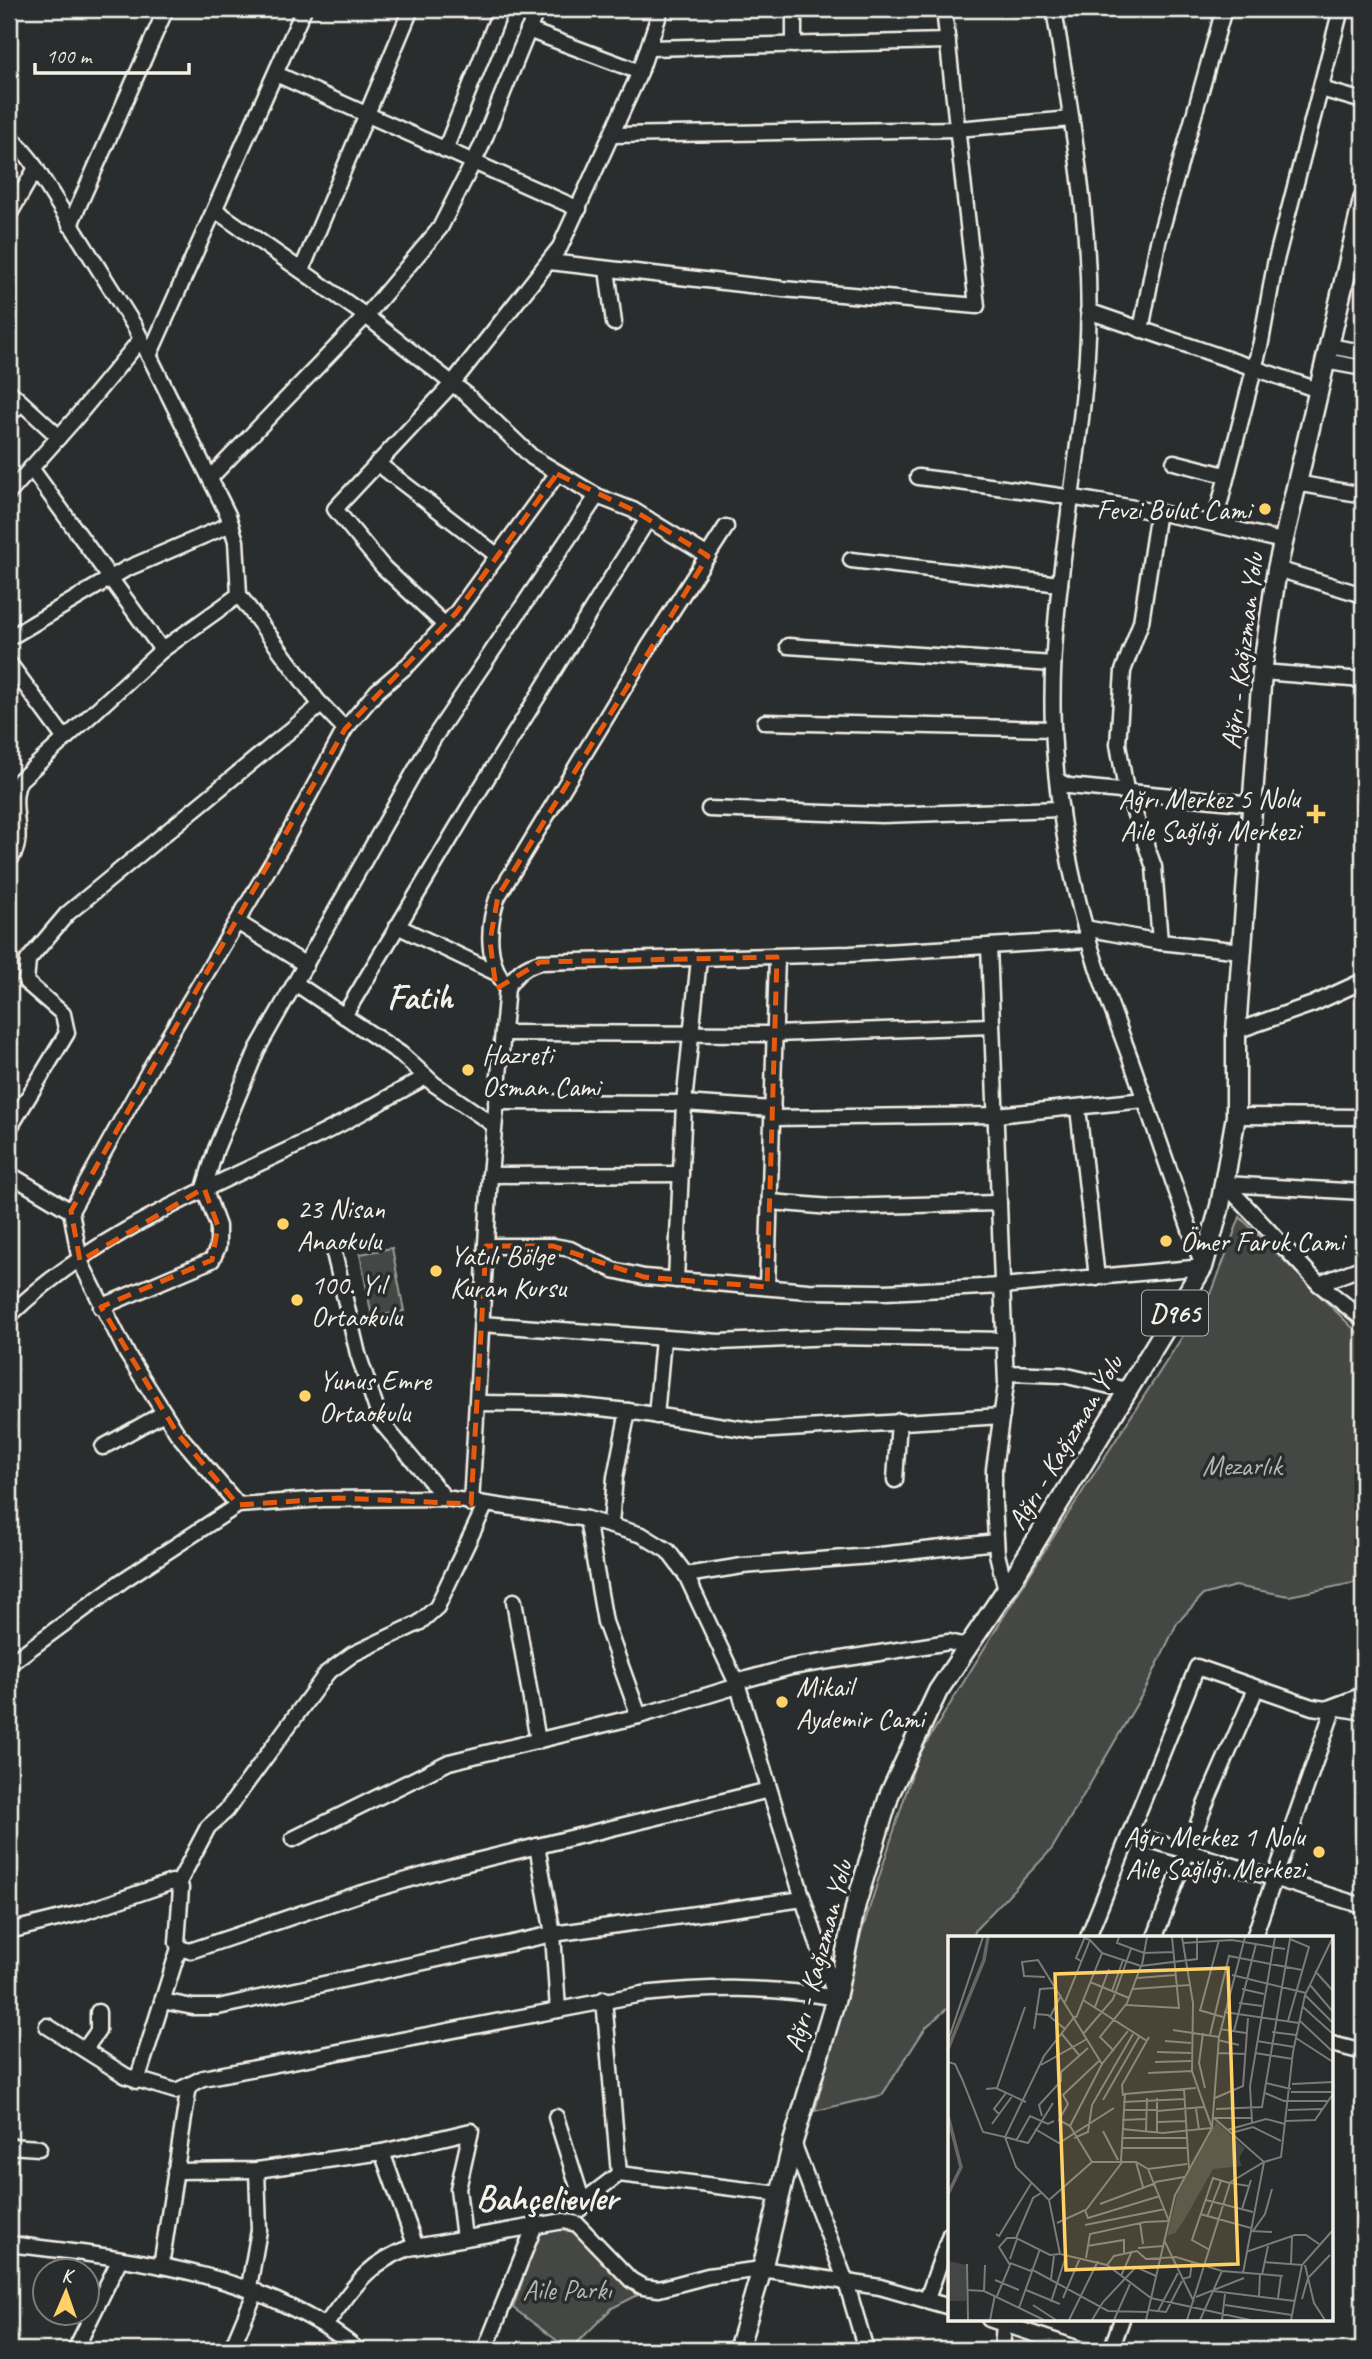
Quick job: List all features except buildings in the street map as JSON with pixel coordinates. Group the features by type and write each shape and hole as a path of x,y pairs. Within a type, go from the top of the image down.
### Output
{"main road":[{"name":"Ağrı - Kağızman Yolu","path":"738,2350 762,2269 793,2142 836,1998 856,1905 890,1793 938,1691 1006,1590 1203,1267 1225,1184 1237,1116 1236,1031 1262,671 1281,541 1363,200"}],"street":[{"path":"69,225 166,9"},
{"path":"149,356 304,9"},
{"path":"302,269 411,9"},
{"path":"445,150 501,9"},
{"path":"445,625 383,567 335,509 451,385 550,262 579,209 640,72 662,9"},
{"path":"794,9 794,45"},
{"path":"550,262 607,270 977,306 944,9"},
{"path":"486,1246 570,1249 613,1270 676,1280 886,1292 1002,1286 1203,1267 1087,934 1061,808 1053,729 1053,664 1088,352 1088,311 1081,190 1054,9"},
{"path":"1141,330 1161,231 1224,9"},
{"path":"1215,522 1275,264 1341,9"},
{"path":"210,478 366,316 440,228 474,162 528,30 532,10"},
{"path":"528,30 640,72"},
{"path":"649,48 948,41"},
{"path":"276,74 579,209"},
{"path":"1321,89 1363,101"},
{"path":"612,135 957,129 1071,119"},
{"path":"9,134 36,169 141,339 231,524 236,541 239,595 321,705 345,729"},
{"path":"9,215 36,169"},
{"path":"215,210 366,316 467,396 533,457 557,474 597,496 633,510 708,556"},
{"path":"607,270 614,323"},
{"path":"1088,311 1252,370 1318,390"},
{"path":"9,493 141,339"},
{"path":"1326,353 1363,352"},
{"path":"1326,353 1363,368"},
{"path":"9,391 59,437"},
{"path":"9,415 21,402"},
{"path":"1174,462 1225,475"},
{"path":"377,463 498,556"},
{"path":"31,468 162,650"},
{"path":"238,1505 177,1433 101,1307 80,1261 71,1210 345,729 377,691 409,664 445,625 557,474"},
{"path":"918,477 1073,496 1215,522 1281,541"},
{"path":"1296,482 1363,495"},
{"path":"101,1307 212,1260 218,1247 218,1226 204,1188 216,1149 257,1050 433,739 597,496"},
{"path":"1158,511 1141,622 1122,671 1118,744 1126,790 1155,875 1160,942"},
{"path":"344,1016 649,520"},
{"path":"9,638 111,577 231,524"},
{"path":"494,972 490,941 492,911 498,895 726,527"},
{"path":"851,560 1060,584"},
{"path":"1277,569 1363,595"},
{"path":"9,861 15,854 18,841 13,797 20,780 162,650 239,595"},
{"path":"788,646 1053,664"},
{"path":"9,663 65,739"},
{"path":"1262,671 1363,680"},
{"path":"9,1129 67,1033 63,1014 26,982 29,960 37,947 99,886 321,705"},
{"path":"765,722 1053,729"},
{"path":"1058,781 1069,786 1253,804"},
{"path":"709,809 882,815 1061,808"},
{"path":"237,922 306,965"},
{"path":"397,926 494,972 507,987"},
{"path":"178,1884 208,1827 226,1811 327,1673 353,1654 419,1623 437,1607 448,1590 478,1505 478,1403 496,1102 507,987 527,965 540,961 777,957 989,946 1087,934 1242,951"},
{"path":"989,946 990,1026 1006,1373 994,1469 996,1542 1006,1590"},
{"path":"766,1287 771,1202 777,957"},
{"path":"676,1280 684,1103 699,959"},
{"path":"1236,1031 1312,1004 1363,981"},
{"path":"295,983 401,1054 426,1077 494,1125"},
{"path":"503,1033 775,1034 990,1026"},
{"path":"9,1316 80,1261 164,1207 314,1137 426,1077"},
{"path":"496,1102 684,1103 773,1114 996,1115 1145,1100"},
{"path":"1078,1108 1097,1278"},
{"path":"1237,1116 1363,1116"},
{"path":"9,1174 71,1210"},
{"path":"490,1175 681,1174"},
{"path":"1225,1184 1363,1192"},
{"path":"1225,1184 1320,1284 1360,1312"},
{"path":"771,1202 831,1207 999,1203"},
{"path":"335,1257 358,1354 381,1422 445,1499"},
{"path":"1320,1284 1363,1267"},
{"path":"482,1324 719,1342 833,1337 1004,1339"},
{"path":"656,1416 663,1339"},
{"path":"1006,1373 1063,1375 1127,1390"},
{"path":"478,1403 562,1404 628,1410 756,1431 1002,1416"},
{"path":"611,1524 615,1477 628,1410"},
{"path":"103,1447 164,1413"},
{"path":"895,1480 899,1421"},
{"path":"9,1664 122,1581 238,1505 323,1499 445,1499 587,1519 642,1535 668,1551 686,1575 737,1684 836,1998 781,1988 700,1988 604,1999 203,2078 176,2091 137,2081 47,2025"},
{"path":"587,1519 605,1622 639,1716"},
{"path":"686,1575 732,1567 996,1542"},
{"path":"514,1601 538,1741"},
{"path":"293,1839 449,1762 639,1716 791,1667 949,1642 968,1647"},
{"path":"1088,1936 1197,1667 1299,1705 1326,1709 1363,1695"},
{"path":"1155,1936 1205,1805 1256,1689"},
{"path":"1334,1707 1363,1712"},
{"path":"1254,1936 1334,1707"},
{"path":"179,1948 197,1950 359,1894 537,1846 769,1790"},
{"path":"1131,1834 1363,1906"},
{"path":"537,1846 553,1934 558,2010"},
{"path":"9,1931 81,1913 172,1882 178,1884 181,1888 177,1929 179,1948 137,2081"},
{"path":"162,2001 205,2008 258,2000 553,1934 803,1899"},
{"path":"604,1999 619,2174"},
{"path":"85,2049 99,2031 98,2012"},
{"path":"1334,2045 1363,2052"},
{"path":"161,2266 174,2171 191,2084"},
{"path":"556,2117 568,2147 582,2202"},
{"path":"174,2171 257,2170 382,2152 471,2131 457,2189 464,2238"},
{"path":"793,2142 846,2282 866,2350"},
{"path":"9,2146 39,2148"},
{"path":"382,2152 416,2247"},
{"path":"231,2350 252,2289 259,2230 257,2170"},
{"path":"573,2221 582,2202 619,2174 780,2194"},
{"path":"573,2221 631,2280 643,2287 659,2289 708,2276 762,2269 880,2287 948,2306"},
{"path":"326,2324 367,2270 388,2256 416,2247 535,2225 573,2221"},
{"path":"485,2350 535,2225"},
{"path":"927,2299 948,2240"},
{"path":"9,2244 161,2266 252,2289 326,2324 358,2350"},
{"path":"75,2350 119,2261"},
{"path":"993,2320 1083,2350"},
{"path":"1111,2350 1122,2320"},
{"path":"1002,2350 1004,2323"}],"highlighted area":[{"path":"557,474 633,510 708,556 498,896 490,941 496,989 540,962 777,957 767,1287 644,1277 553,1246 486,1246 471,1504 339,1498 238,1505 177,1433 101,1307 212,1260 218,1226 204,1188 80,1261 71,1211 345,729 456,613"}],"green space":[{"name":"Mezarlık","path":"1240,1217 1363,1338 1363,1581 1289,1596 1235,1586 1203,1595 1177,1623 1146,1688 1052,1849 976,1929 973,1936 948,1936 948,2008 926,2027 882,2095 815,2111 856,1950 917,1758 1041,1556 1213,1289"},
{"path":"392,1248 404,1311 372,1317 360,1254"},
{"name":"Aile Parkı","path":"569,2226 616,2276 638,2295 612,2308 570,2350 513,2308 540,2230"}],"place":[{"name":"Fevzi Bulut Cami","path":"1265,509"},
{"name":"Ağrı Merkez 5 Nolu Aile Sağlığı Merkezi","path":"1316,814"},
{"name":"Hazreti Osman Cami","path":"468,1070"},
{"name":"23 Nisan Anaokulu","path":"283,1224"},
{"name":"Ömer Faruk Cami","path":"1166,1241"},
{"name":"Yatılı Bölge Kuran Kursu","path":"436,1271"},
{"name":"100. Yıl Ortaokulu","path":"297,1300"},
{"name":"Yunus Emre Ortaokulu","path":"305,1396"},
{"name":"Mikail Aydemir Cami","path":"782,1702"},
{"name":"Ağrı Merkez 1 Nolu Aile Sağlığı Merkezi","path":"1319,1852"}],"district":[{"name":"Fatih","path":"420,997"},
{"name":"Bahçelievler","path":"547,2198"}]}
